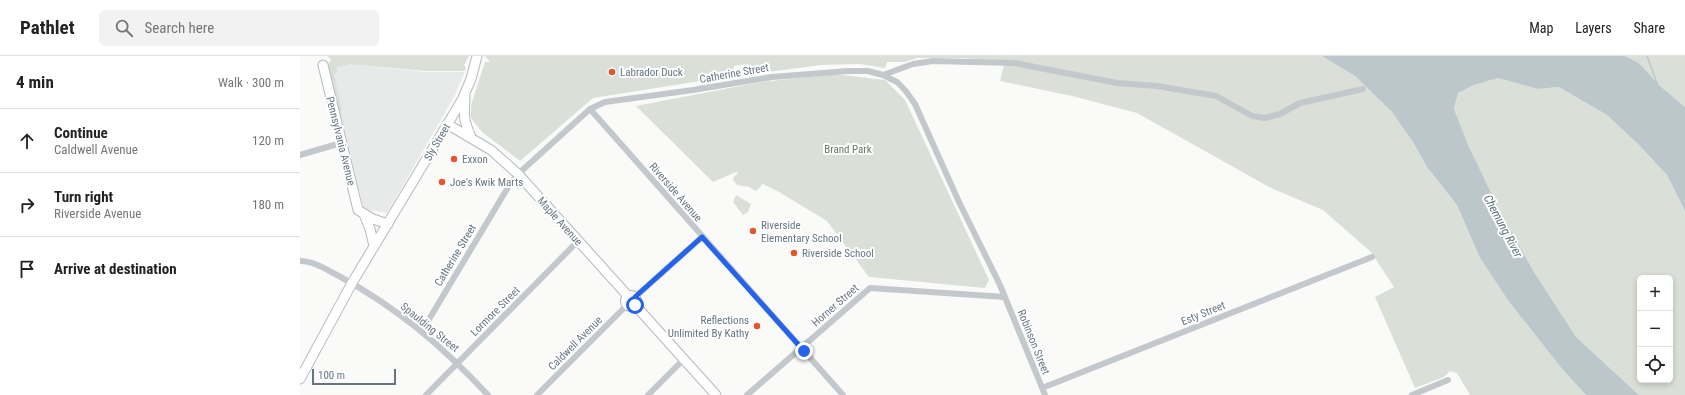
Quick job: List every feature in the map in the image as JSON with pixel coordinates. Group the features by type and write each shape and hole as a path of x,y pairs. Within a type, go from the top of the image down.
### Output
{"main road":[{"name":"Sly Street","path":"388,224 466,92 477,56"},
{"name":"Pennsylvania Avenue","path":"323,65 358,210 364,214 370,229 374,246"},
{"path":"466,92 463,113 464,122 471,137"},
{"name":"Maple Avenue","path":"447,124 491,150 518,174 716,395"},
{"path":"300,379 352,283 388,224 364,214"}],"street":[{"path":"883,75 913,64 933,61 1014,63 1116,83 1157,86 1216,96 1252,116 1264,118 1280,114 1300,103 1363,89"},
{"name":"Catherine Street","path":"422,331 510,184 518,174 590,109 605,102 772,77 848,71 868,71 883,75 897,82 905,90 914,104 1005,297"},
{"name":"Riverside Avenue","path":"590,109 843,395"},
{"path":"300,155 342,144"},
{"name":"Caldwell Avenue","path":"537,395 631,301 702,237"},
{"name":"Lormore Street","path":"426,395 578,241"},
{"name":"Esty Street","path":"1042,388 1372,257"},
{"name":"Spaulding Street","path":"300,260 312,262 352,283 398,312 458,362 488,395"},
{"name":"Horner Street","path":"747,395 870,288 1005,297"},
{"name":"Robinson Street","path":"1005,297 1045,395"},
{"path":"648,395 684,359"},
{"path":"1412,395 1448,380"}],"shaded area":[{"path":"358,60 361,65 425,72 465,72 454,97 387,213 364,209 328,65"}],"green space":[{"path":"327,56 469,56 464,65 466,68 465,71 425,71 350,64 337,67 337,73 334,74 342,111 339,111 328,63 331,61"},
{"path":"485,56 1322,56 1355,76 1392,112 1413,142 1427,167 1457,205 1479,256 1563,370 1586,395 1470,395 1457,373 1450,371 1444,377 1415,388 1375,297 1394,287 1371,252 1323,210 1271,188 1137,113 1072,96 1000,81 1005,61 963,58 917,58 905,62 887,62 885,68 860,64 821,65 761,73 747,64 734,66 732,76 593,98 520,161 482,132 471,118 471,105 485,62 490,62"},
{"path":"1625,56 1685,56 1685,107 1659,85 1639,63"},
{"name":"Brand Park","path":"834,74 885,80 905,100 989,280 985,288 869,277 827,221 761,183 762,185 756,191 749,187 737,185 733,180 734,176 739,173 736,172 713,182 636,106 761,82"},
{"path":"1498,78 1538,89 1559,87 1607,115 1638,144 1667,175 1685,211 1685,395 1639,395 1576,337 1534,272 1499,209 1469,147 1454,109 1458,93 1474,85"},
{"path":"736,195 751,204 748,212 743,215 733,202"}],"water":[{"name":"Chemung River","path":"1322,56 1625,56 1639,63 1659,85 1685,107 1685,211 1667,175 1638,144 1607,115 1559,87 1538,89 1498,78 1474,85 1458,93 1454,109 1469,147 1499,209 1534,272 1576,337 1639,395 1586,395 1563,370 1508,300 1479,256 1457,205 1427,167 1413,142 1392,112 1355,76"}],"waterway":[{"path":"1647,56 1658,86"}],"place":[{"name":"Labrador Duck","path":"612,72"},
{"name":"Exxon","path":"454,159"},
{"name":"Joe's Kwik Marts","path":"442,182"},
{"name":"Riverside Elementary School","path":"753,231"},
{"name":"Riverside School","path":"794,253"},
{"name":"Reflections Unlimited By Kathy","path":"757,326"}],"route":[{"path":"635,305 637,302 635,297 702,237 804,351"}]}
